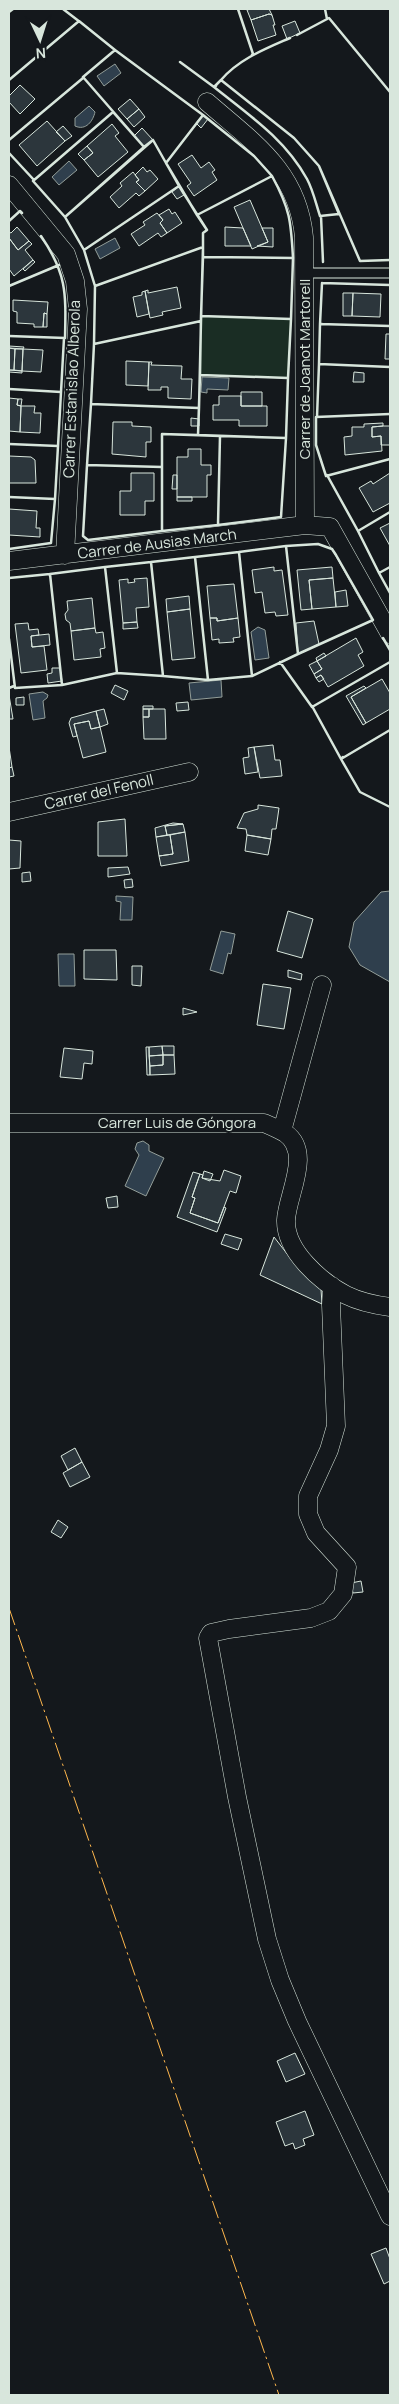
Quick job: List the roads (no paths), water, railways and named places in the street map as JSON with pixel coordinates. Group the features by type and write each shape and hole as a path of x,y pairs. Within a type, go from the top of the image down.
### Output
{"street":[{"name":"Carrer de Joanot Martorell","path":"207,102 270,157 288,184 302,215 306,525"},
{"name":"Carrer Estanislao Alberola","path":"9,185 66,254 75,280 78,309 65,555"},
{"name":"Carrer de Ausias March","path":"9,561 306,525"},
{"path":"306,525 330,527 390,634"},
{"name":"Carrer del Fenoll","path":"9,812 189,772"},
{"path":"322,985 282,1132 293,1142 298,1161 286,1221 289,1237 296,1250 309,1266 332,1286 360,1301 390,1307"},
{"name":"Carrer Luis de Góngora","path":"9,1123 264,1123 282,1132"},
{"path":"332,1286 331,1305 336,1426 329,1450 308,1496 308,1514 316,1533 347,1567 343,1594 329,1611 311,1618 229,1629 211,1633 208,1638 239,1806 269,1947 297,2021 390,2216"}],"lane":[{"path":"304,273 390,273"}],"water":[{"path":"115,64 121,73 104,86 97,76"},
{"path":"89,106 95,112 91,122 82,127 75,126 75,118"},
{"path":"69,161 77,170 59,185 52,177"},
{"path":"115,238 120,248 100,259 95,249"},
{"path":"202,377 229,378 228,390 207,389 207,393 201,392"},
{"path":"258,627 265,630 269,658 255,660 251,632"},
{"path":"221,680 222,697 191,700 189,683"},
{"path":"43,692 48,695 43,701 45,718 33,720 29,694"},
{"path":"390,891 390,982 360,965 349,947 354,922 381,892"},
{"path":"116,896 133,897 132,920 120,920 121,902 116,901"},
{"path":"221,931 235,934 231,954 228,953 223,974 210,970"},
{"path":"58,954 74,954 75,986 59,986"},
{"path":"143,1141 149,1145 149,1151 164,1158 146,1196 125,1186 139,1155 135,1149 137,1143"}]}
